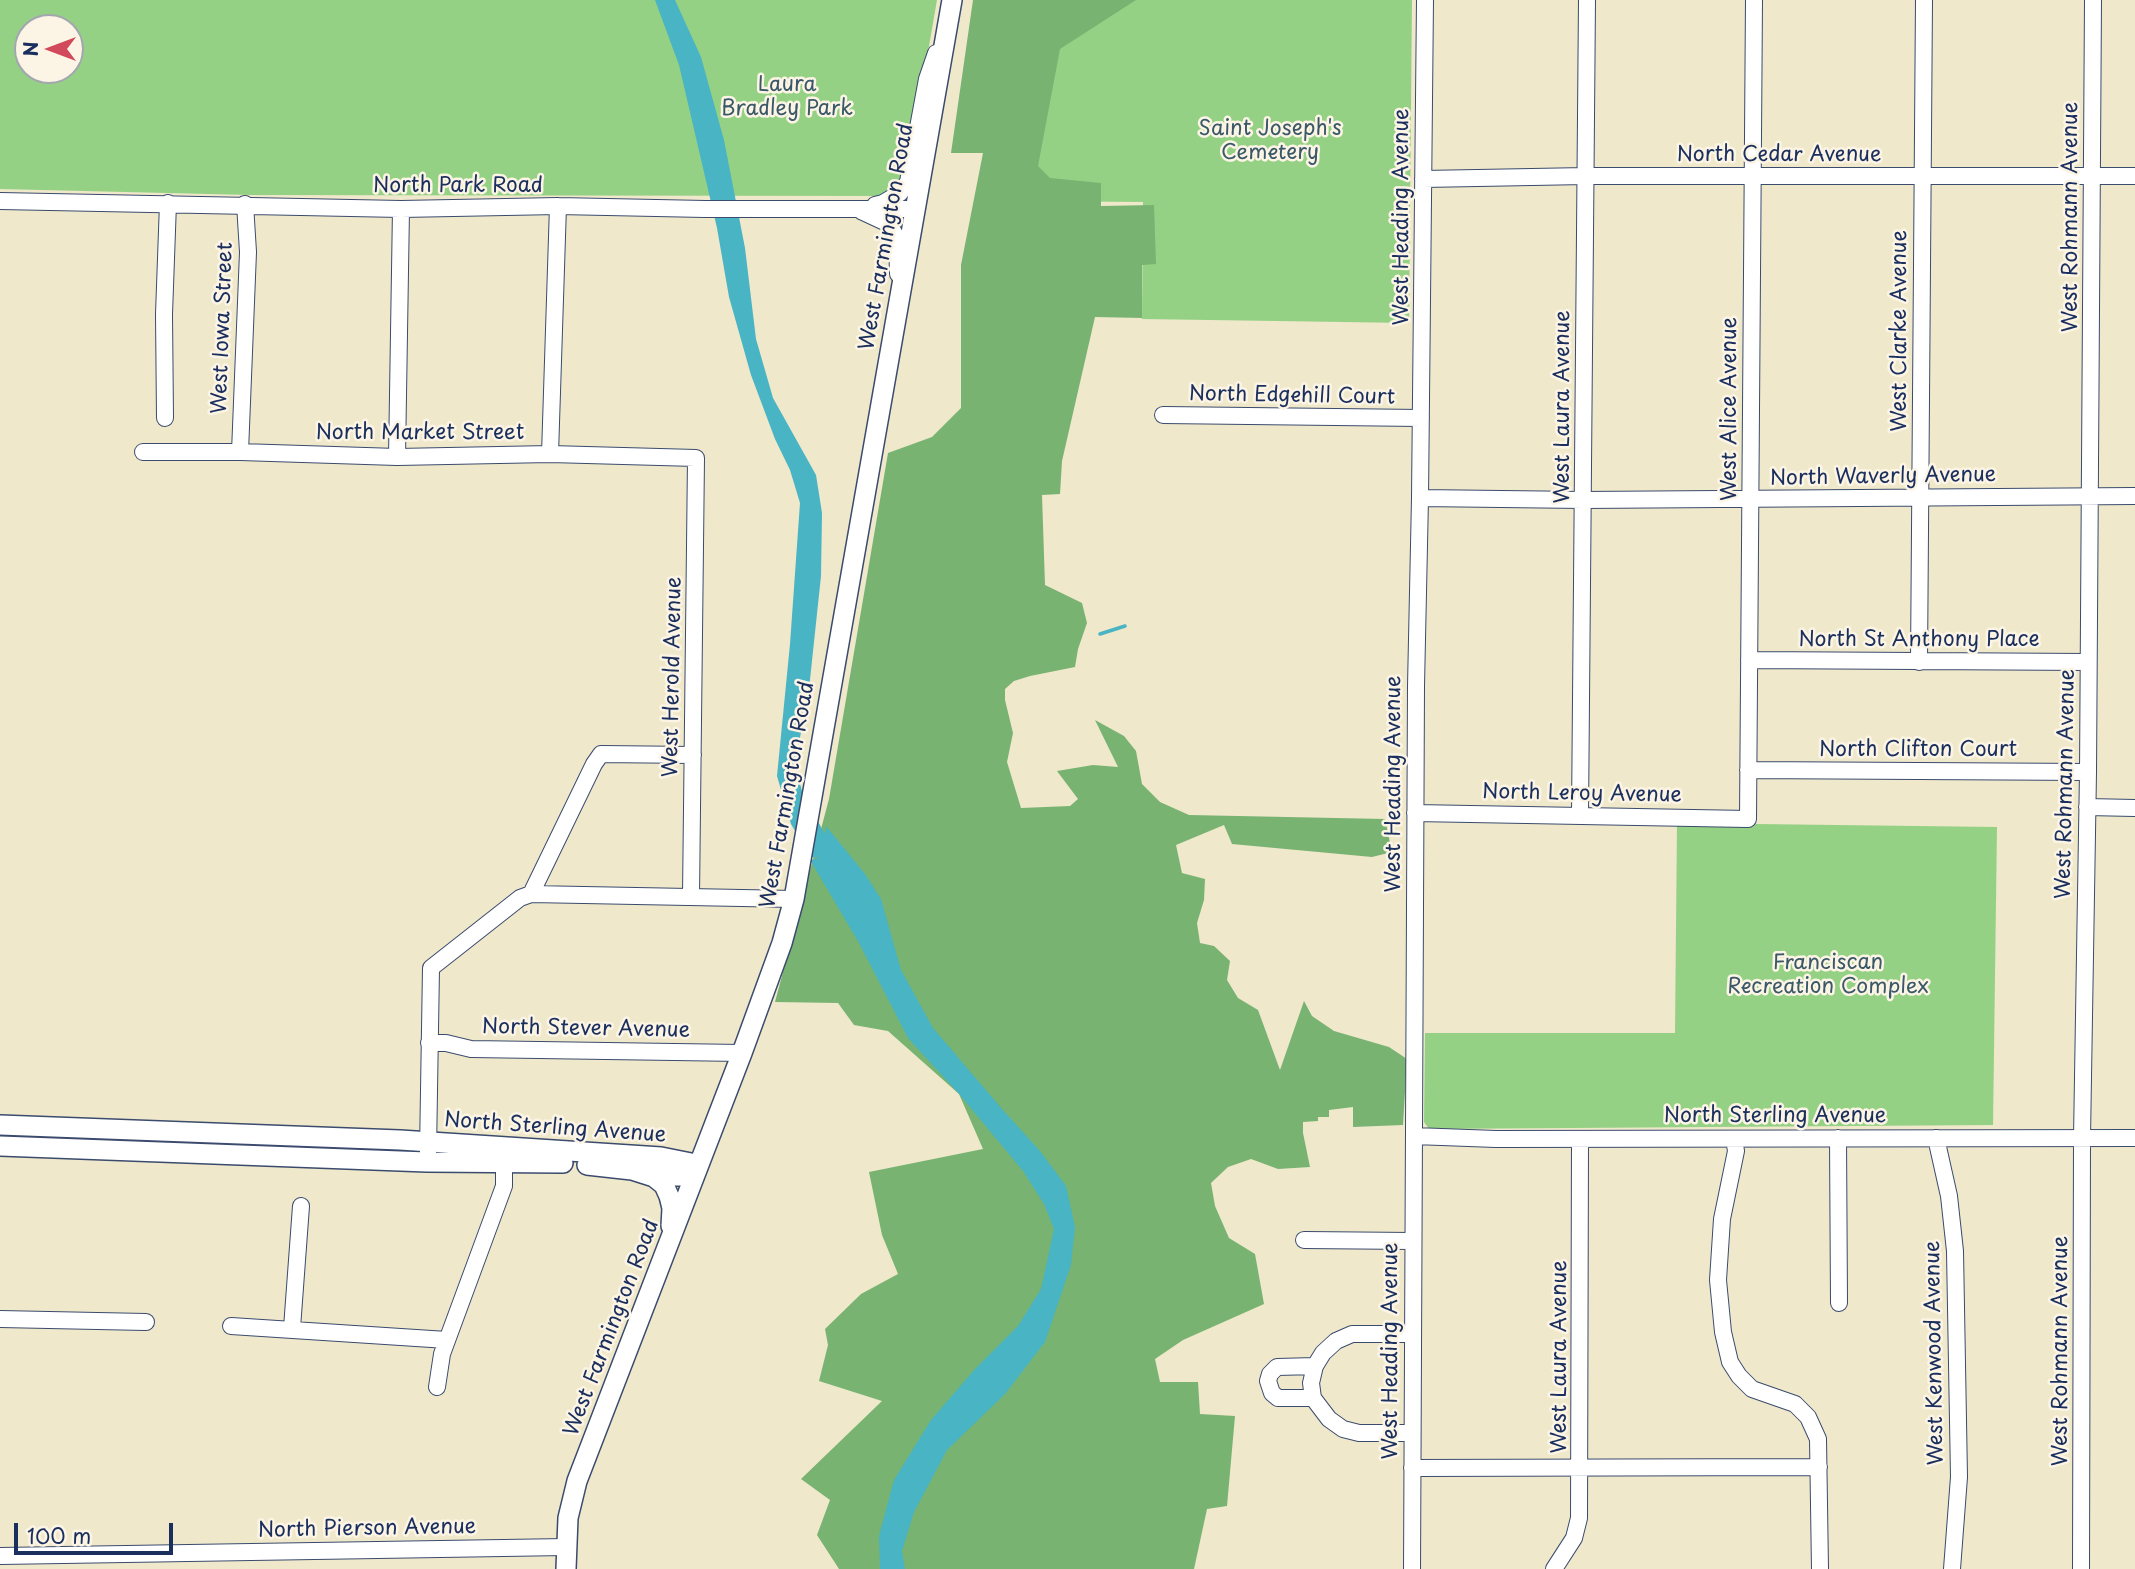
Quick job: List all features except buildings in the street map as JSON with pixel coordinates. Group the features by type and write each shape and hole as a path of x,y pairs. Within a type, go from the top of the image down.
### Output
{"main road":[{"name":"West Farmington Road","path":"566,1569 568,1518 578,1481 742,1053 782,943 794,899 951,6"},
{"name":"North Sterling Avenue","path":"0,1125 428,1142 504,1155 569,1163 642,1166 676,1176 695,1175 691,1163 671,1158 504,1155 427,1162 0,1146"},
{"path":"569,1163 642,1172 664,1185 672,1208 671,1233 664,1259"}],"street":[{"name":"West Heading Avenue","path":"1412,1569 1415,813 1424,0"},
{"name":"West Laura Avenue","path":"1580,815 1587,0"},
{"name":"West Alice Avenue","path":"1748,819 1754,0"},
{"name":"West Clarke Avenue","path":"1919,662 1924,0"},
{"name":"West Rohmann Avenue","path":"2081,1569 2082,1138 2088,772 2093,0"},
{"path":"856,209 883,203 900,193 908,182 928,79 951,6"},
{"name":"North Cedar Avenue","path":"1423,179 1586,176 2135,176"},
{"name":"North Park Road","path":"0,201 401,209 558,206 915,209"},
{"path":"165,418 164,314 168,203"},
{"name":"West Iowa Street","path":"240,452 247,252 245,205"},
{"path":"551,454 558,206"},
{"path":"397,457 401,209"},
{"path":"856,209 889,224 897,238 897,309"},
{"name":"North Edgehill Court","path":"1163,415 1421,418"},
{"name":"North Market Street","path":"144,452 397,457 551,454 696,458"},
{"name":"West Herold Avenue","path":"691,896 696,458"},
{"name":"North Waverly Avenue","path":"1420,498 1583,500 2135,496"},
{"name":"North St Anthony Place","path":"1749,660 2088,662"},
{"path":"531,894 601,754 693,755"},
{"name":"North Clifton Court","path":"1748,770 2088,772"},
{"path":"2087,807 2135,808"},
{"name":"North Leroy Avenue","path":"1415,813 1748,819"},
{"path":"427,1162 431,968 520,898 531,894 794,899"},
{"name":"North Stever Avenue","path":"429,1043 446,1043 471,1049 742,1053"},
{"name":"North Sterling Avenue","path":"1415,1136 1580,1139 2135,1138"},
{"path":"1838,1138 1839,1303"},
{"name":"West Kenwood Avenue","path":"1936,1138 1949,1196 1955,1251 1959,1477 1952,1569"},
{"name":"West Laura Avenue","path":"1554,1569 1574,1538 1579,1518 1580,1139"},
{"path":"1734,1139 1736,1151 1722,1219 1718,1280 1723,1332 1730,1362 1739,1376 1752,1388 1795,1404 1808,1417 1818,1439 1820,1569"},
{"path":"437,1387 447,1340 504,1186 504,1155"},
{"path":"292,1328 301,1206"},
{"path":"1304,1240 1412,1241"},
{"path":"0,1319 146,1322"},
{"path":"231,1326 447,1340"},
{"path":"1412,1334 1352,1334 1336,1341 1323,1353 1315,1366 1311,1383 1313,1398 1329,1419 1343,1429 1359,1433 1412,1433"},
{"path":"1313,1398 1278,1398 1272,1393 1268,1381 1270,1374 1277,1367 1315,1366"},
{"path":"1412,1468 1819,1467"},
{"name":"North Pierson Avenue","path":"0,1556 119,1561 566,1547"}],"green space":[{"name":"Laura Bradley Park","path":"0,0 937,0 906,179 886,196 250,195 0,189"},
{"path":"973,0 1136,0 1060,49 1038,166 1050,178 1101,183 1101,206 1154,205 1156,264 1142,265 1142,318 1095,317 1062,461 1060,494 1042,495 1045,585 1082,603 1087,623 1075,667 1014,681 1005,689 1013,733 1007,762 1021,808 1070,806 1078,799 1057,771 1093,765 1118,767 1095,720 1124,736 1136,751 1142,784 1160,802 1189,815 1385,819 1392,852 1372,857 1232,844 1224,825 1176,845 1182,873 1205,879 1204,900 1197,923 1200,943 1214,946 1230,961 1227,980 1238,998 1258,1010 1280,1070 1304,1001 1312,1016 1334,1031 1389,1047 1407,1059 1403,1125 1353,1127 1353,1107 1329,1110 1329,1117 1303,1122 1310,1167 1278,1169 1251,1159 1228,1167 1211,1183 1215,1206 1229,1238 1255,1254 1264,1304 1183,1340 1155,1359 1160,1382 1198,1382 1200,1414 1235,1416 1227,1506 1207,1509 1194,1569 839,1569 817,1535 830,1500 801,1479 882,1401 819,1381 828,1345 825,1329 861,1294 898,1274 882,1235 869,1172 983,1149 959,1094 888,1031 854,1025 838,1003 775,1002 829,799 888,453 932,437 961,408 961,265 983,153 951,153"},
{"name":"Saint Joseph's Cemetery","path":"1023,0 1412,0 1409,323 1142,319 1143,202 1021,201"},
{"name":"Franciscan Recreation Complex","path":"1677,823 1997,827 1993,1125 1429,1129 1424,1122 1425,1033 1675,1033"}],"water":[{"path":"655,0 675,0 701,57 724,140 745,248 756,339 773,398 816,475 822,513 821,576 809,689 799,743 798,776 803,795 825,834 826,826 865,874 881,899 901,970 933,1028 1040,1151 1066,1186 1075,1227 1071,1265 1045,1342 1005,1394 947,1450 914,1512 902,1551 905,1569 880,1569 879,1536 894,1480 931,1420 975,1369 1018,1326 1041,1289 1054,1229 1044,1204 1023,1171 908,1038 859,943 810,860 820,858 810,857 791,824 777,776 800,503 790,470 775,439 751,375 729,297 717,228 679,65"}],"waterway":[{"path":"1100,634 1125,626"}]}
